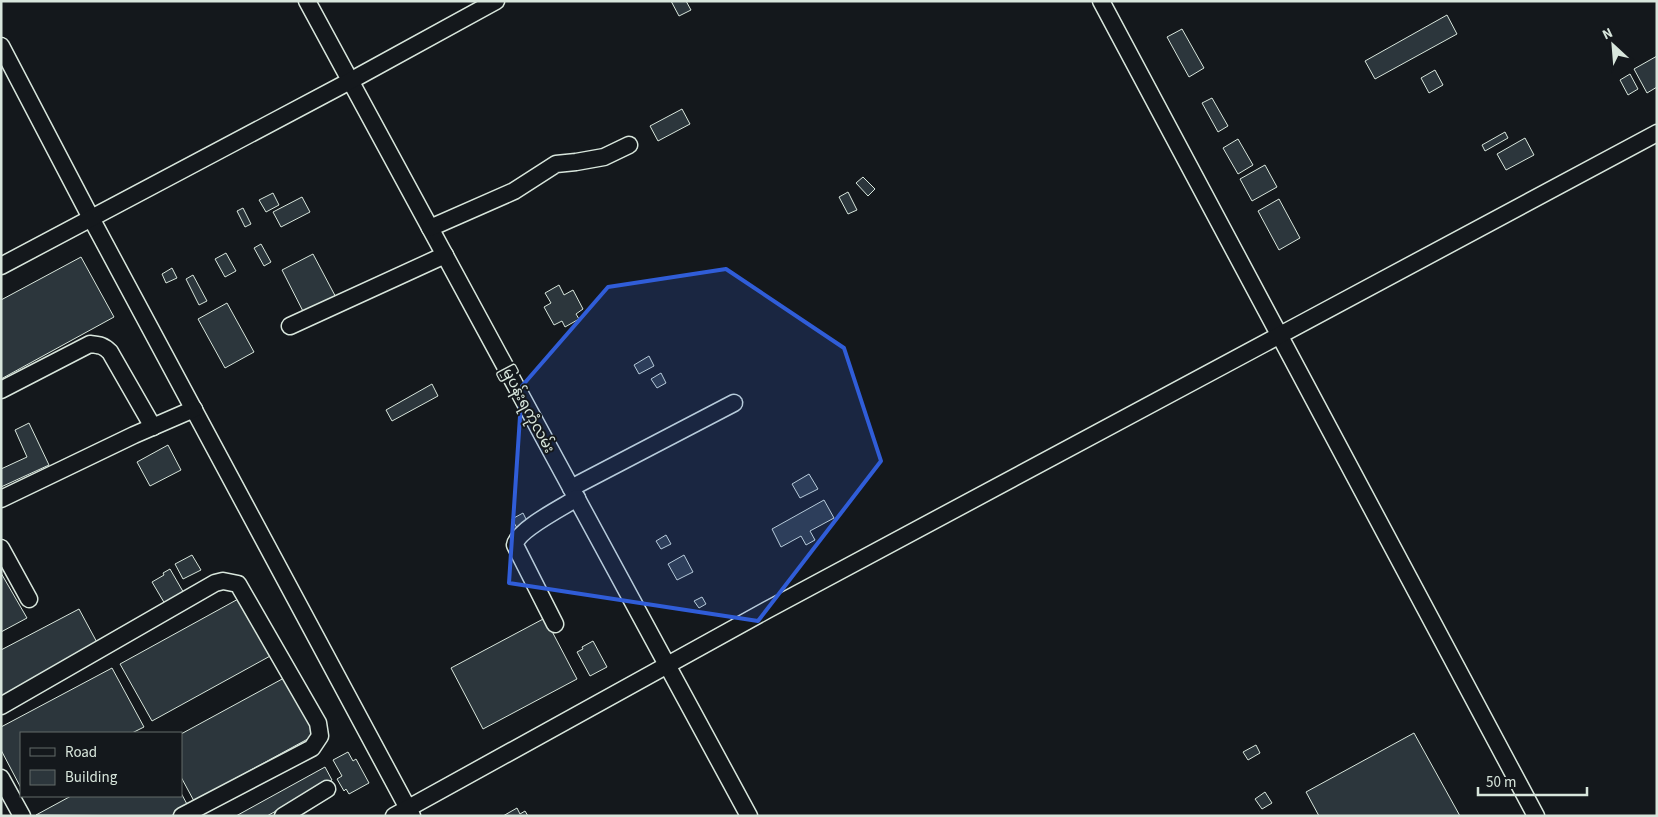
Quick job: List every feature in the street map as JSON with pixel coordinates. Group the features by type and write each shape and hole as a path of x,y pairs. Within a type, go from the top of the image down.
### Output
{"street":[{"name":"မြပန်းရကုံလမ်း","path":"307,1 749,816"},
{"path":"1,266 350,81 496,1"},
{"path":"1100,1 1536,816"},
{"path":"1,46 194,409 404,813 667,665 1657,133"},
{"path":"430,228 514,190 556,164 604,157 629,145"},
{"path":"290,326 444,255"},
{"path":"1,390 90,344 105,346 153,427"},
{"path":"555,624 515,542 574,493 734,403"},
{"path":"1,499 194,409"},
{"path":"1,548 29,599"},
{"path":"1,706 215,583 223,581 238,584 318,723 320,736 312,748 204,811 182,816"},
{"path":"1,778 22,816"},
{"path":"283,816 327,789"}],"highlighted area":[{"path":"726,269 844,348 881,461 758,621 509,583 522,386 608,287"}],"building":[{"path":"671,1 686,1 691,10 679,16"},
{"path":"1447,15 1457,34 1375,79 1365,61"},
{"path":"1182,29 1204,68 1189,77 1167,37"},
{"path":"1657,56 1657,87 1647,93 1634,69"},
{"path":"1435,70 1443,85 1429,93 1421,78"},
{"path":"1630,74 1638,89 1628,95 1620,80"},
{"path":"1212,98 1228,126 1218,132 1202,103"},
{"path":"682,109 690,124 658,141 650,126"},
{"path":"1505,132 1508,138 1485,151 1482,145"},
{"path":"1525,138 1534,155 1506,170 1497,154"},
{"path":"1238,139 1253,165 1238,174 1223,148"},
{"path":"1265,165 1277,187 1252,201 1240,179"},
{"path":"863,177 875,189 868,196 856,183"},
{"path":"848,192 857,210 848,214 839,197"},
{"path":"273,193 279,205 266,212 259,200"},
{"path":"302,197 310,212 281,227 273,212"},
{"path":"1279,199 1300,238 1279,250 1258,211"},
{"path":"243,208 251,224 245,227 237,211"},
{"path":"261,244 271,262 264,266 254,248"},
{"path":"226,253 236,271 225,277 215,259"},
{"path":"313,254 340,305 308,321 282,270"},
{"path":"81,257 114,317 1,379 1,300"},
{"path":"172,268 177,278 166,283 162,274"},
{"path":"193,275 207,301 199,305 186,279"},
{"path":"559,285 564,295 573,290 583,309 576,314 579,319 565,327 562,321 554,325 544,307 551,303 545,293"},
{"path":"227,303 254,352 225,368 198,319"},
{"path":"649,356 654,366 639,374 634,365"},
{"path":"661,373 666,383 657,388 651,379"},
{"path":"432,384 438,396 392,421 386,410"},
{"path":"29,423 49,465 1,487 1,469 27,457 15,430"},
{"path":"168,445 181,470 150,486 137,462"},
{"path":"809,474 818,489 800,498 792,484"},
{"path":"824,500 834,518 810,531 815,540 806,545 801,536 781,547 772,529"},
{"path":"523,513 529,525 518,530 512,519"},
{"path":"666,535 671,544 661,549 656,541"},
{"path":"192,555 201,570 183,579 175,564"},
{"path":"684,555 693,572 677,580 668,564"},
{"path":"170,569 185,595 165,604 152,582"},
{"path":"1,573 27,618 1,632"},
{"path":"702,597 706,604 699,608 694,601"},
{"path":"240,598 272,655 152,721 120,664"},
{"path":"79,609 100,648 1,700 1,650"},
{"path":"545,618 577,679 483,729 451,668"},
{"path":"593,641 607,667 590,676 577,652"},
{"path":"112,668 144,727 134,732 20,732 20,786 1,750 1,727"},
{"path":"284,678 315,735 194,801 182,779 182,733"},
{"path":"1414,733 1460,816 1319,816 1306,792"},
{"path":"1256,745 1260,753 1248,760 1243,752"},
{"path":"348,752 353,761 356,759 369,783 349,794 346,789 344,791 337,779 342,776 333,760"},
{"path":"325,767 332,780 267,816 236,816"},
{"path":"1265,792 1272,803 1262,809 1255,799"},
{"path":"182,795 188,806 171,816 36,815 69,797 182,797"},
{"path":"517,808 520,814 525,811 528,816 503,816"}]}
